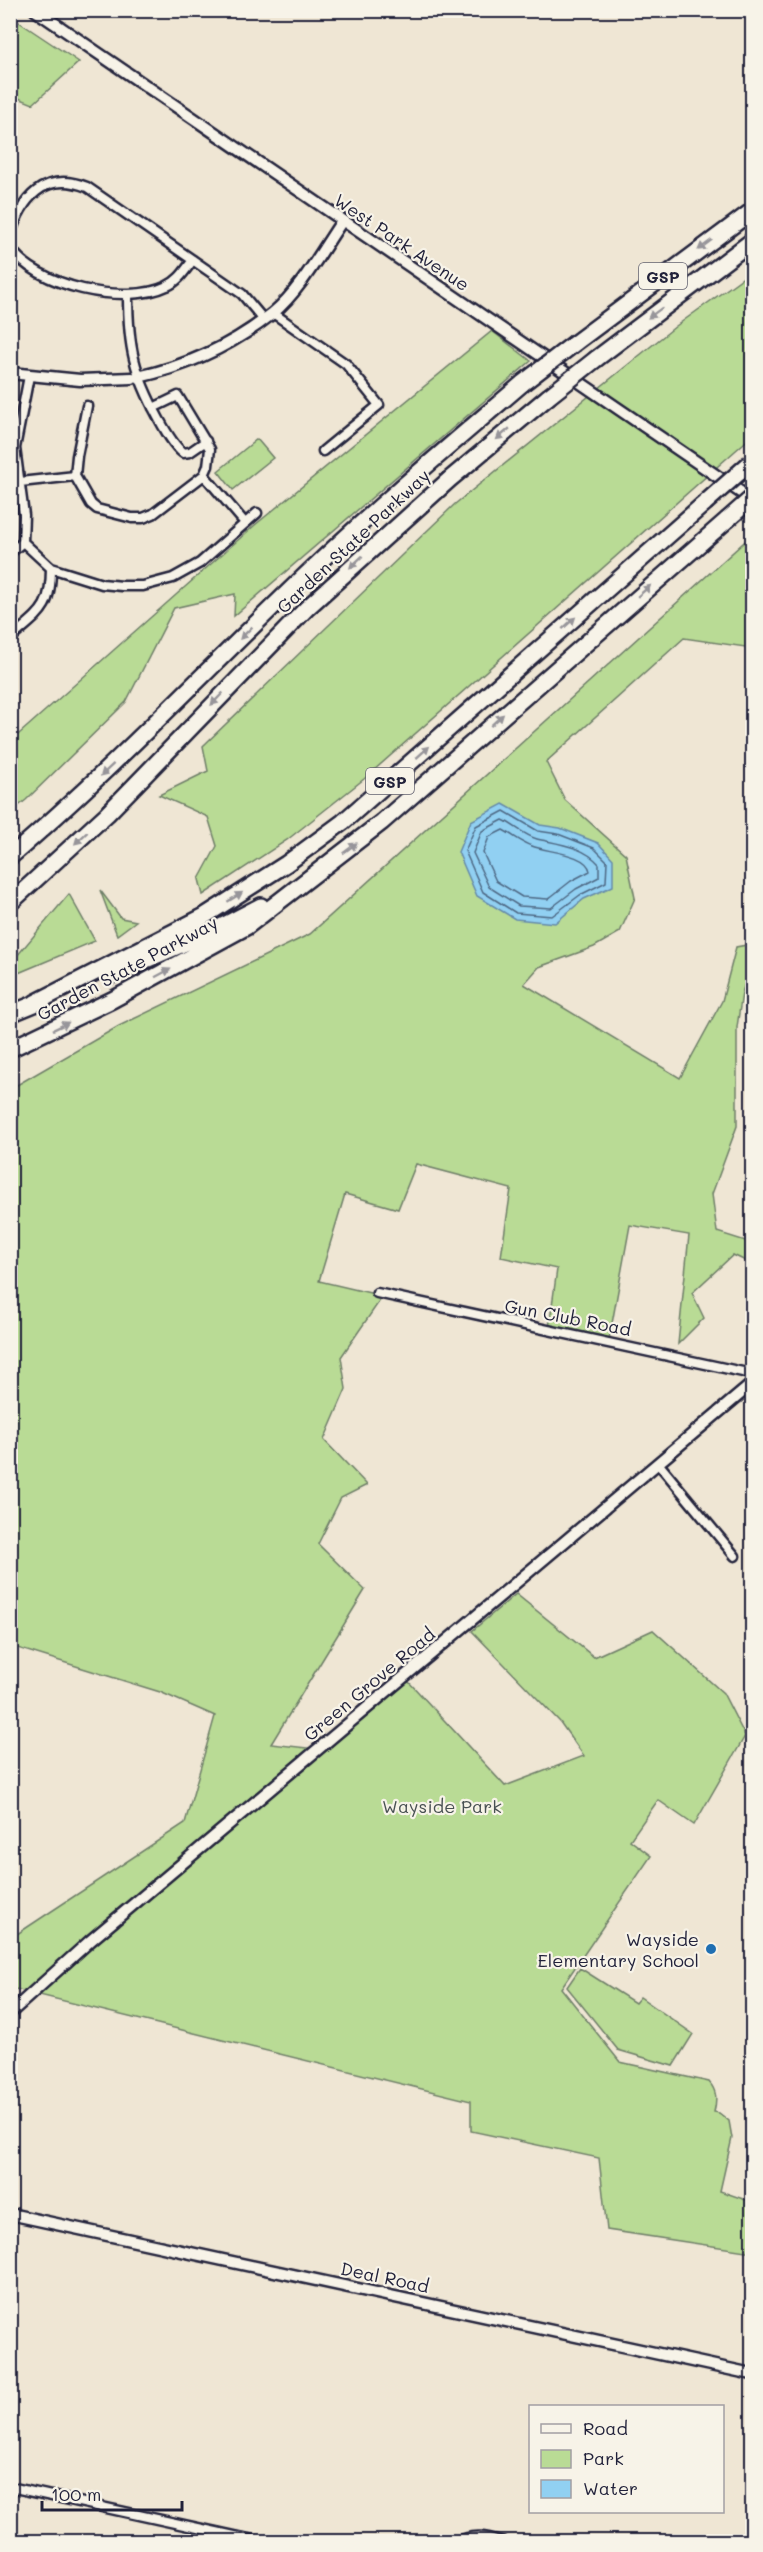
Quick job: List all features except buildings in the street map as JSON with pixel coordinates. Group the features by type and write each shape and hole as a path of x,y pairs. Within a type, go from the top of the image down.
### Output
{"highway":[{"name":"Garden State Parkway","path":"10,857 162,718 313,568 374,511 575,342 753,211"},
{"name":"Garden State Parkway","path":"10,903 107,813 307,608 450,479 596,359 753,241"},
{"name":"Garden State Parkway","path":"35,1003 203,917 286,864 343,822 752,462"},
{"name":"Garden State Parkway","path":"10,1049 121,995 238,932 272,908 408,800 596,633 753,499"},
{"path":"10,1014 129,968 215,930 302,882"}],"street":[{"name":"West Park Avenue","path":"35,10 753,499"},
{"path":"10,236 29,196 48,185 70,182 87,187 242,294 268,316 346,364 379,405 323,451"},
{"path":"10,373 80,380 135,377 195,360 233,340 268,316 300,281 342,221"},
{"path":"10,247 20,260 58,281 96,291 128,295 139,295 168,286 178,279 193,260"},
{"path":"128,295 129,336 135,377 164,428 183,453 190,452 206,441"},
{"path":"10,553 23,542 24,515 15,448 29,376"},
{"path":"87,406 76,456 75,476 91,504 97,509 137,518 153,514 204,475 210,459 210,449 206,441 178,396 153,408"},
{"path":"204,475 245,523"},
{"path":"20,482 75,476"},
{"path":"23,542 51,568 102,584 143,586 182,574 200,563 257,513"},
{"path":"10,639 46,605 50,596 51,568"},
{"name":"Gun Club Road","path":"377,1293 644,1348 753,1374"},
{"name":"Green Grove Road","path":"10,2013 90,1941 753,1384"},
{"path":"658,1463 735,1556"},
{"name":"Deal Road","path":"10,2214 753,2374"},
{"path":"10,2487 262,2541"},
{"path":"457,2541 467,2537 482,2536 504,2541"}],"green space":[{"path":"10,16 79,62 33,104 11,95"},
{"path":"752,271 752,436 364,779 287,840 203,895 199,879 217,846 208,817 159,795 208,771 203,746 455,504 676,326"},
{"path":"492,331 531,361 234,616 235,594 174,608 126,702 11,812 11,741 255,525"},
{"path":"257,439 273,458 233,490 218,471"},
{"name":"Wayside Park","path":"752,535 752,648 684,638 546,762 565,800 626,855 635,898 620,932 594,947 539,967 524,984 680,1078 722,1001 736,947 752,944 752,962 742,993 737,1027 737,1126 712,1194 717,1232 752,1243 752,1264 733,1255 692,1293 704,1318 678,1344 689,1235 630,1225 609,1340 549,1328 557,1269 501,1257 511,1189 416,1164 398,1209 345,1194 319,1281 383,1296 341,1357 346,1389 324,1440 367,1485 341,1498 318,1544 365,1590 271,1744 316,1749 343,1735 408,1681 505,1786 584,1756 560,1722 472,1631 516,1594 594,1657 653,1630 723,1693 745,1736 694,1825 658,1800 630,1840 651,1856 561,1988 620,2062 709,2082 712,2085 716,2096 714,2112 729,2121 732,2138 720,2191 752,2202 752,2252 607,2230 599,2158 471,2131 471,2101 11,1988 11,1938 185,1823 215,1716 160,1692 11,1646 10,1089 119,1026 310,934"},
{"path":"100,890 121,918 136,921 117,935"},
{"path":"69,894 95,941 11,976 11,963"},
{"path":"580,1968 635,2003 640,1997 693,2034 673,2066 618,2050 567,1987"}],"water":[{"path":"503,804 540,825 560,828 598,843 613,859 613,886 584,899 555,923 515,919 477,896 458,852 471,821"}],"place":[{"name":"Wayside Elementary School","path":"711,1949"}]}
